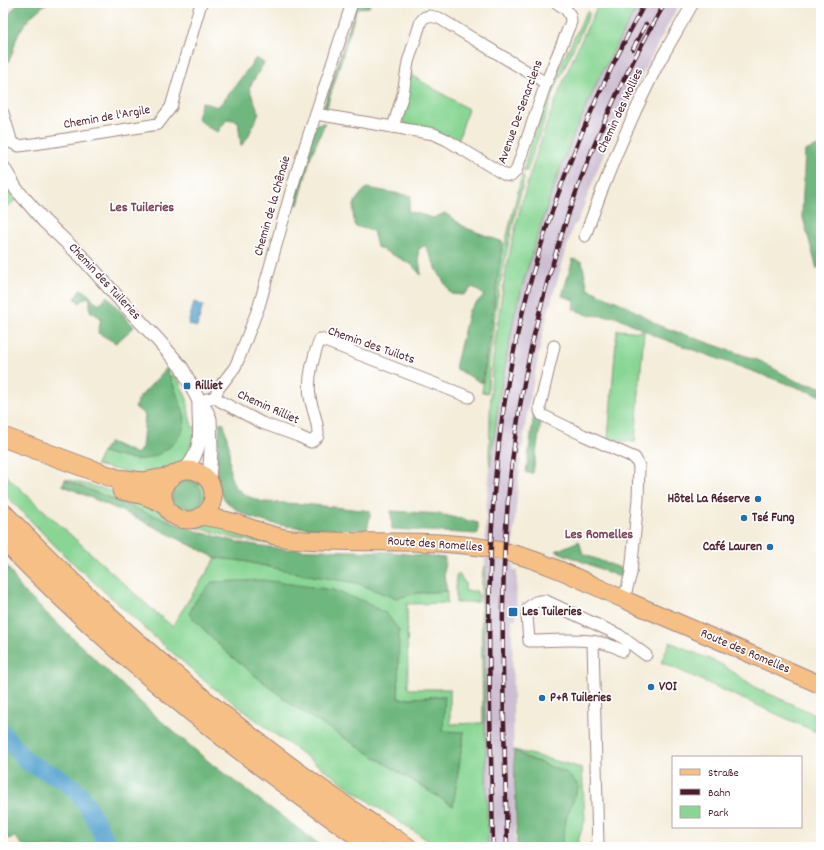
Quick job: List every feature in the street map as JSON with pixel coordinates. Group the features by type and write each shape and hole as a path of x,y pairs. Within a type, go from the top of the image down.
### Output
{"highway":[{"path":"3,437 117,478 143,482 178,474"},
{"path":"3,450 67,474 104,486 140,493 164,503"},
{"path":"3,513 56,567 181,680 309,780 407,847"},
{"path":"3,539 89,623 176,700 254,762 374,847"}],"main road":[{"path":"198,473 210,488 210,506 201,516 192,520 181,519 171,514 164,503 164,487 178,474 198,473"},
{"name":"Route des Romelles","path":"210,488 222,508 239,524"},
{"name":"Route des Romelles","path":"201,516 239,524 261,533 283,538 329,541 427,543 505,552 551,566 624,600 821,685"}],"street":[{"name":"Chemin de l'Argile","path":"3,113 12,143 15,145 48,142 158,124 171,107 201,3"},
{"name":"Chemin de la Chênaie","path":"215,397 223,381 235,367 266,284 296,174 352,3"},
{"name":"Avenue De-Senarclens","path":"316,114 430,133 442,137 505,175 511,176 516,171 546,83 571,22 569,12 557,3"},
{"name":"Chemin des Mollies","path":"585,236 602,187 628,126 656,68 694,3"},
{"path":"393,127 403,94 408,62 421,21 426,16 432,15 439,18 546,83"},
{"name":"Chemin des Tuileries","path":"3,167 16,189 44,221 81,256 171,354 182,368 200,401 208,412 210,423 210,488"},
{"name":"Chemin des Tuilots","path":"310,442 318,436 318,428 310,397 309,386 314,355 320,340 469,397"},
{"path":"554,346 540,406 542,415 634,458 640,466 631,573 624,600"},
{"path":"178,474 194,459 200,438 200,401 215,397"},
{"name":"Chemin Rilliet","path":"215,397 262,423 310,442"},
{"path":"623,651 614,646 594,641 529,641 527,616 528,608 539,600 546,602 619,635 646,655"},
{"path":"594,641 598,846"}],"shaded area":[{"path":"615,3 680,3 624,109 602,158 577,223 573,226 544,327 526,419 519,473 514,532 513,570 517,571 516,619 512,619 515,847 482,847 483,570 485,566 486,507 499,378 520,266"}],"green space":[{"path":"19,3 47,3 32,16 22,29 17,37 9,60 3,66 3,28 9,14"},
{"path":"357,3 371,3 369,7 357,8 326,110 323,109"},
{"path":"599,3 639,3 599,78 571,141 536,240 515,312 500,393 490,466 490,414 493,360 503,285 512,243 534,161 548,121"},
{"path":"587,11 589,12 589,15 556,86 527,171 523,172 531,142 559,68"},
{"path":"256,58 264,63 249,88 259,113 248,137 241,146 238,121 227,119 218,132 209,128 197,118 202,102 217,107 223,102"},
{"path":"411,75 468,109 458,141 404,123 401,116"},
{"path":"325,123 311,156 298,205 292,202 316,124"},
{"path":"821,145 821,262 817,269 802,214 805,151"},
{"path":"522,175 524,176 524,180 500,285 489,366 488,393 482,392 502,247 505,244"},
{"path":"3,181 16,200 3,209"},
{"path":"367,188 411,196 408,211 433,218 445,213 466,228 503,242 482,383 455,368 469,310 484,295 473,287 463,295 451,294 425,245 418,250 421,275 411,264 377,247 373,231 355,226 353,214 354,205 362,192"},
{"path":"573,259 582,262 588,289 627,306 660,326 760,361 798,382 821,387 821,396 655,336 618,317 588,315 573,309 575,300 562,296"},
{"path":"80,289 86,292 99,305 107,296 134,327 116,343 98,333 101,318 90,311 90,300 87,297 80,303 75,299"},
{"path":"617,330 644,332 635,442 608,439"},
{"path":"167,368 184,414 184,422 179,437 167,449 153,457 145,459 129,458 102,452 110,442 137,454 142,448 145,415 135,407 138,399"},
{"path":"176,374 187,399 192,427 197,427 194,448 182,465 150,478 96,465 102,452 124,458 144,459 182,432 185,418 170,376"},
{"path":"534,413 540,415 540,428 533,473 526,473"},
{"path":"220,422 224,424 229,447 230,475 235,487 247,496 263,502 303,504 371,511 367,530 306,528 262,521 242,513 227,502 218,487 217,481"},
{"path":"3,473 172,626 216,558 243,561 302,574 357,583 397,598 418,593 447,591 447,603 407,604 408,689 450,689 450,724 483,723 481,594 483,570 485,566 485,723 488,847 438,847 371,803 272,732 206,682 150,633 63,554 3,492","holes":["189,614 399,683 398,699 444,696 443,731 464,732 453,806 295,707 227,653"]},
{"path":"187,475 195,477 201,481 205,487 207,495 205,503 201,509 195,513 187,515 179,513 173,509 169,503 167,495 169,487 173,481 179,477"},
{"path":"65,479 120,493 158,506 165,515 174,522 149,514"},
{"path":"65,480 149,514 203,533 242,543 283,549 389,552 445,558 444,575 447,591 418,593 397,598 357,583 302,574 243,561 216,558 133,516 62,485"},
{"path":"187,480 198,484 202,495 198,506 187,510 176,506 172,495 176,484"},
{"path":"391,511 440,514 478,523 478,534 392,529"},
{"path":"203,522 279,545 237,539 193,526 193,524"},
{"path":"579,541 583,554 623,569 620,577 556,551"},
{"path":"3,560 22,590 154,715 214,766 323,847 24,847 15,837 3,840"},
{"path":"458,573 465,583 465,591 477,591 477,594 479,595 478,602 456,603 456,576"},
{"path":"263,580 333,590 363,601 387,614 399,630 398,699 445,696 443,731 464,732 453,806 295,707 227,653 189,614 196,600 212,582"},
{"path":"670,642 721,664 758,689 821,717 821,734 661,662"},
{"path":"514,750 582,768 585,820 576,847 561,847 567,815 579,786 567,773 529,758 517,847"},
{"path":"514,750 528,758 567,773 579,786 567,815 561,847 517,847"}],"water":[{"path":"194,302 203,305 197,327 188,324"}],"waterway":[{"path":"3,733 27,762 62,779 76,790 86,803 109,847"}],"railway":[{"path":"493,847 489,659 490,565 492,518 503,409 514,349 546,230 567,171 590,114 616,58 645,3"},
{"path":"507,847 503,674 503,587 508,501 515,436 526,371 541,307 559,243 580,181 605,120 633,61 665,3"},
{"path":"633,49 646,24"}],"place":[{"name":"Rilliet","path":"187,386"},
{"name":"Hôtel La Réserve","path":"758,499"},
{"name":"Tsé Fung","path":"744,518"},
{"name":"Café Lauren","path":"770,547"},
{"name":"Les Tuileries","path":"513,612"},
{"name":"VOI","path":"651,687"},
{"name":"P+R Tuileries","path":"542,698"}],"district":[{"name":"Les Tuileries","path":"142,208"},
{"name":"Les Romelles","path":"599,535"}]}
